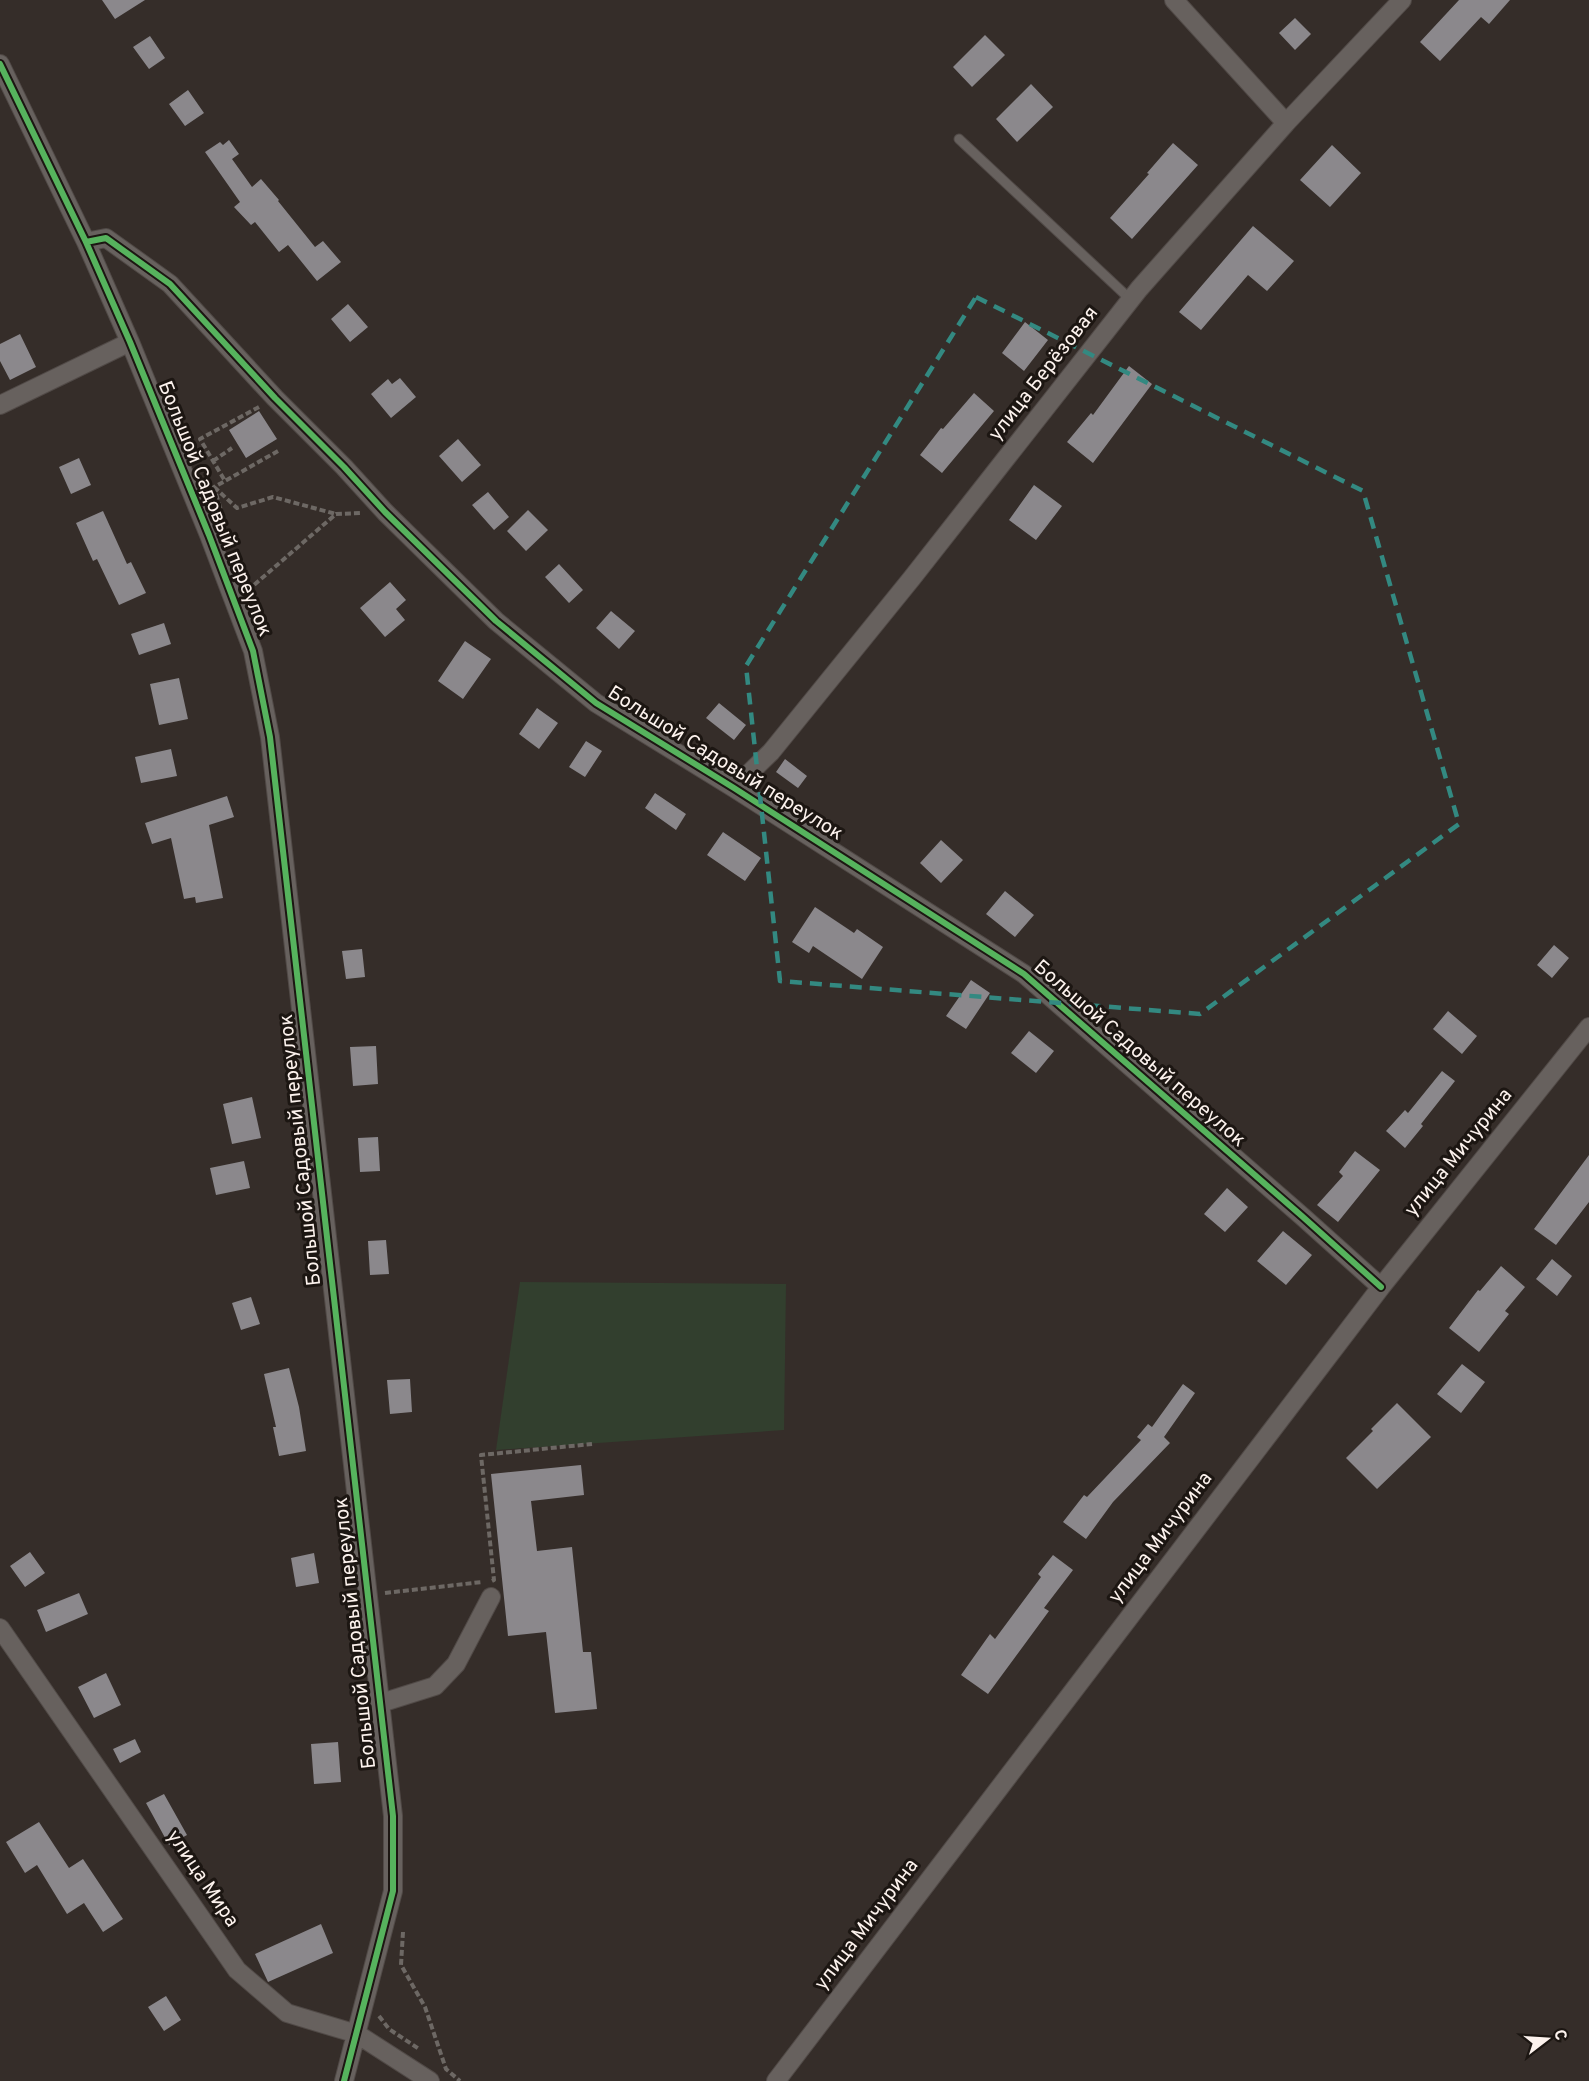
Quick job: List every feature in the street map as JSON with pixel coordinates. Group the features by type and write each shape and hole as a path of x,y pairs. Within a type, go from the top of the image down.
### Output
{"street":[{"path":"1174,0 1286,123"},
{"name":"улица Берёзовая","path":"734,788 778,743 919,569 1131,300 1286,123 1402,0"},
{"name":"Большой Садовый переулок","path":"0,64 86,242 130,342 209,535 253,651 270,737 393,1816 393,1891 344,2081"},
{"name":"Большой Садовый переулок","path":"86,242 106,238 170,284 275,398 496,621 596,703 734,788 1024,974 1381,1287"},
{"path":"0,405 130,342"},
{"name":"улица Мичурина","path":"776,2081 1381,1287 1589,1027"},
{"path":"381,1703 435,1686 456,1664 490,1597"},
{"name":"улица Мира","path":"0,1628 237,1971 287,2013 357,2034 430,2081"}],"lane":[{"path":"959,139 1131,300"}],"path":[{"path":"275,398 200,439 225,481 278,451"},
{"path":"213,461 232,448"},
{"path":"214,487 237,508 273,497 336,514"},
{"path":"378,1594 494,1580 481,1455 592,1444"},
{"path":"397,1956 402,1948"},
{"path":"377,2013 389,2029 427,2055"},
{"path":"437,2062 446,2069"}],"highlighted area":[{"path":"976,297 1363,491 1459,824 1200,1014 780,981 746,666"}],"green space":[{"path":"520,1282 786,1284 784,1430 496,1450"}],"building":[{"path":"102,0 145,0 115,19"},
{"path":"1459,0 1510,0 1489,24 1481,17 1440,61 1420,42"},
{"path":"1295,18 1311,34 1295,50 1279,33"},
{"path":"985,35 1005,55 972,87 953,67"},
{"path":"150,36 165,58 149,69 133,47"},
{"path":"1031,84 1053,107 1017,142 996,119"},
{"path":"188,90 204,113 185,126 169,104"},
{"path":"229,140 239,154 232,159 252,187 261,179 315,247 323,241 341,262 317,281 288,245 279,252 255,222 251,225 234,207 240,202 205,152 220,142 223,145"},
{"path":"1173,143 1198,165 1132,239 1110,218"},
{"path":"1332,145 1361,173 1330,207 1300,180"},
{"path":"1253,226 1294,261 1267,291 1248,275 1201,330 1179,312"},
{"path":"348,304 368,327 350,342 331,319"},
{"path":"1025,322 1048,340 1024,371 1002,353"},
{"path":"20,334 36,367 10,380 0,361 0,344"},
{"path":"1129,366 1152,384 1093,463 1067,442 1091,413 1093,415"},
{"path":"400,378 416,397 391,418 371,394 388,379 392,384"},
{"path":"974,393 994,411 942,473 920,455 941,428 943,429"},
{"path":"259,411 277,439 246,458 229,430"},
{"path":"458,439 481,465 462,482 439,456"},
{"path":"79,458 91,485 71,494 59,467"},
{"path":"1034,485 1062,506 1036,540 1009,520"},
{"path":"488,492 509,517 494,530 472,505"},
{"path":"528,510 548,530 526,551 507,531"},
{"path":"103,511 127,564 131,562 146,593 119,605 97,559 93,561 76,523"},
{"path":"559,564 583,590 569,603 545,577"},
{"path":"390,582 406,600 396,609 405,620 385,637 360,608"},
{"path":"611,611 635,631 619,649 596,628"},
{"path":"164,623 171,644 139,655 131,634"},
{"path":"465,641 491,659 463,699 438,681"},
{"path":"179,678 188,719 159,725 150,684"},
{"path":"719,703 746,725 734,740 706,718"},
{"path":"537,708 558,723 539,749 519,734"},
{"path":"586,741 602,751 585,777 569,767"},
{"path":"171,749 177,776 141,783 135,757"},
{"path":"785,759 807,776 798,788 776,772"},
{"path":"655,793 686,814 676,830 645,808"},
{"path":"227,796 234,817 209,825 223,898 196,903 195,897 184,899 171,838 152,844 145,823"},
{"path":"723,832 761,858 745,881 707,855"},
{"path":"941,840 963,860 941,883 920,863"},
{"path":"1005,891 1034,915 1015,937 986,914"},
{"path":"815,907 854,933 857,929 883,947 862,979 813,946 809,953 792,942"},
{"path":"1554,945 1569,958 1552,978 1537,965"},
{"path":"362,949 365,977 346,979 342,951"},
{"path":"971,980 990,993 966,1029 946,1016"},
{"path":"1448,1011 1477,1036 1462,1054 1433,1029"},
{"path":"1029,1031 1054,1051 1036,1073 1011,1053"},
{"path":"376,1046 378,1084 353,1086 350,1047"},
{"path":"1442,1071 1455,1081 1405,1148 1386,1131 1405,1110 1408,1113"},
{"path":"252,1097 261,1138 232,1144 223,1104"},
{"path":"378,1137 380,1171 360,1172 358,1138"},
{"path":"1355,1151 1380,1170 1338,1222 1317,1205 1343,1176 1339,1172"},
{"path":"1589,1155 1589,1202 1556,1245 1534,1229"},
{"path":"244,1161 250,1188 216,1195 210,1168"},
{"path":"1227,1188 1248,1207 1225,1232 1204,1214"},
{"path":"1283,1231 1312,1255 1286,1285 1257,1261"},
{"path":"386,1240 389,1274 370,1275 368,1241"},
{"path":"1552,1259 1572,1276 1557,1296 1536,1279"},
{"path":"1501,1266 1525,1287 1505,1311 1509,1314 1479,1352 1449,1328 1478,1290 1480,1291"},
{"path":"251,1297 260,1324 241,1330 232,1303"},
{"path":"1462,1364 1485,1382 1461,1413 1437,1394"},
{"path":"289,1368 299,1407 306,1451 279,1456 273,1427 276,1427 264,1374"},
{"path":"410,1379 412,1412 390,1414 387,1380"},
{"path":"1183,1384 1195,1393 1164,1437 1170,1443 1113,1502 1086,1539 1063,1522 1084,1495 1087,1497 1141,1440 1137,1437 1148,1424 1152,1427"},
{"path":"1397,1403 1431,1437 1377,1489 1346,1458"},
{"path":"581,1465 584,1495 531,1501 537,1551 572,1547 583,1652 591,1652 597,1709 555,1713 546,1632 508,1636 491,1474"},
{"path":"30,1552 45,1573 25,1587 10,1566"},
{"path":"314,1553 319,1583 296,1587 291,1558"},
{"path":"1053,1555 1073,1570 1044,1608 1049,1611 988,1694 961,1675 990,1634 995,1639 1041,1577 1038,1574"},
{"path":"79,1593 88,1614 46,1632 37,1610"},
{"path":"106,1673 121,1705 94,1718 78,1687"},
{"path":"135,1739 141,1752 120,1763 113,1749"},
{"path":"338,1742 341,1782 314,1784 311,1744"},
{"path":"164,1794 187,1835 169,1845 146,1803"},
{"path":"39,1822 69,1868 83,1859 123,1919 103,1932 84,1903 67,1914 37,1865 25,1873 6,1842"},
{"path":"321,1924 333,1953 268,1982 255,1954"},
{"path":"166,1996 181,2020 164,2031 148,2007"}],"cycle path":[{"path":"0,64 86,242 130,342 209,535 253,651 270,737 393,1816 393,1891 344,2081"},
{"path":"86,242 106,238 170,284 275,398 385,512 496,621 596,703 734,788 1024,974 1381,1287"}]}
